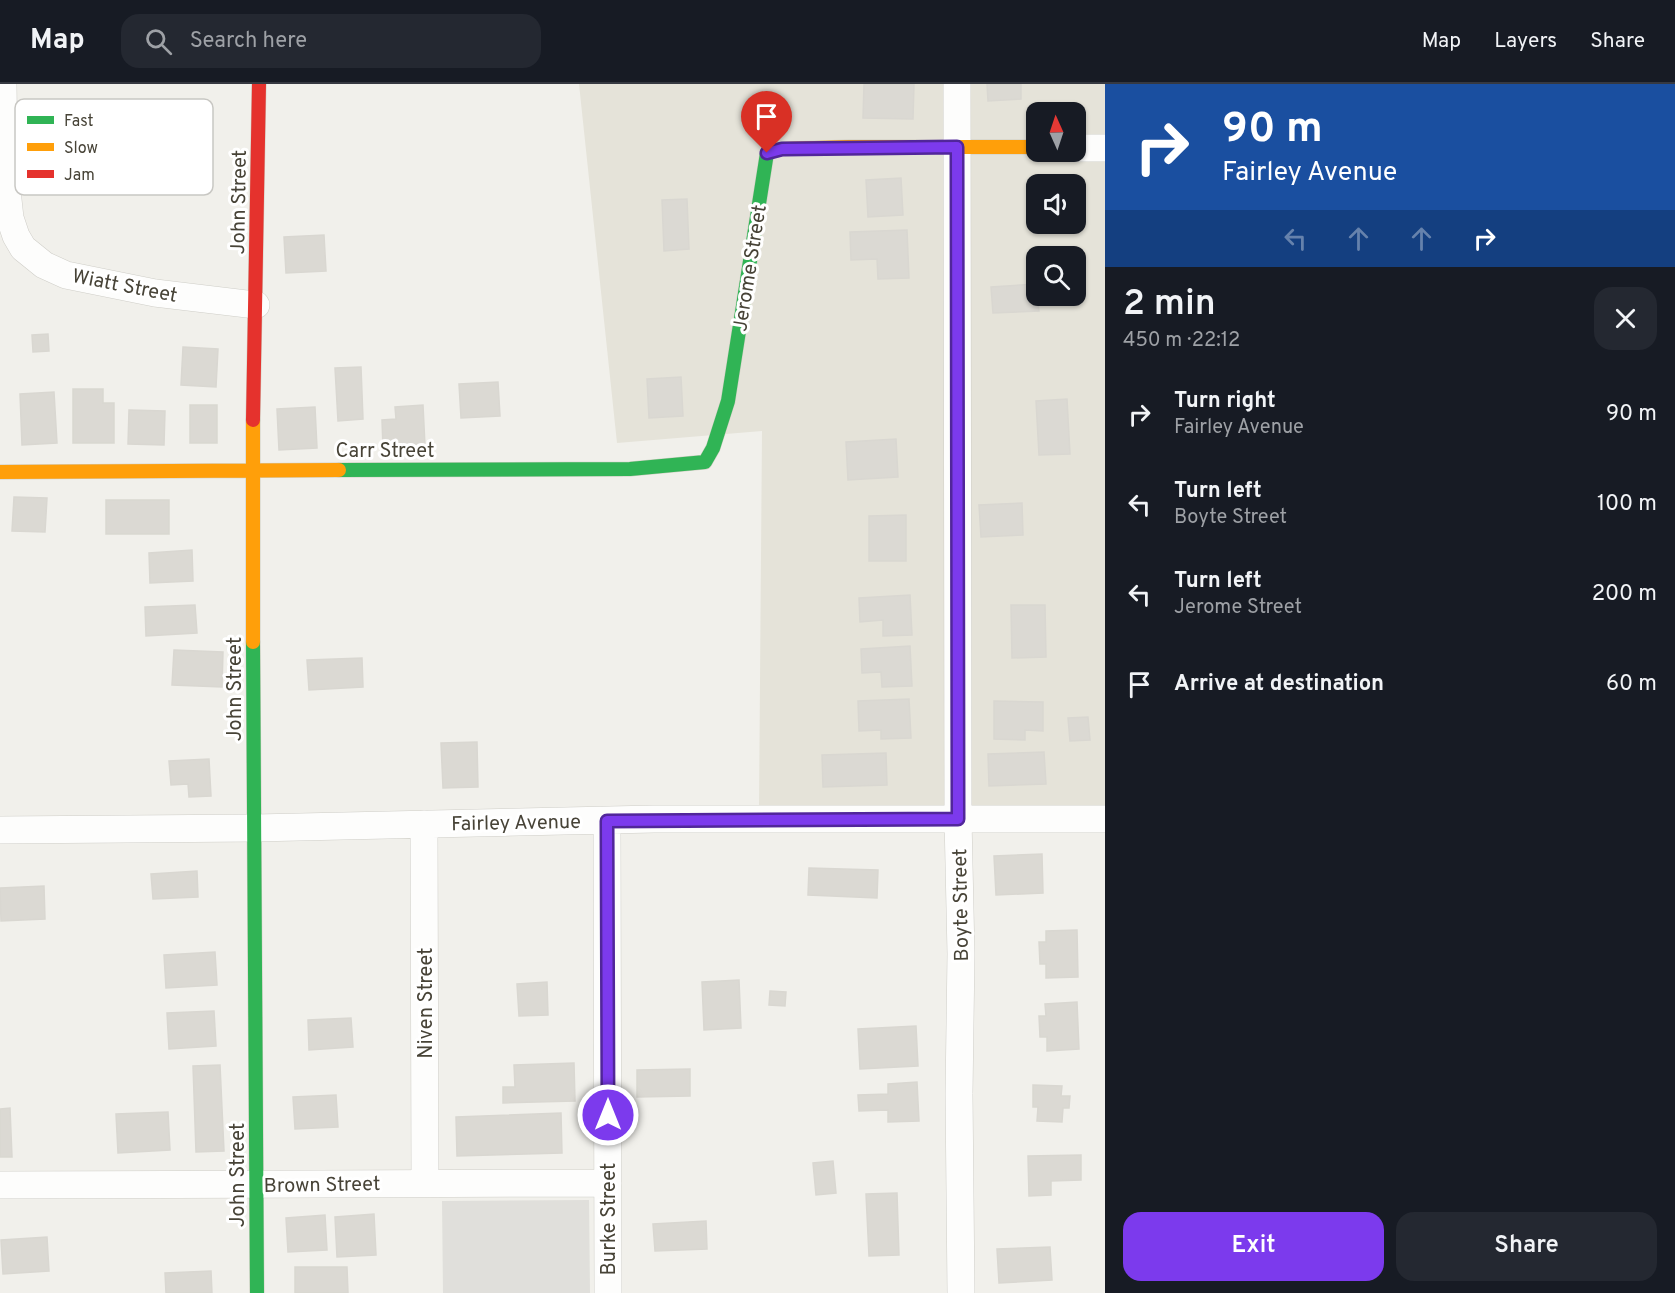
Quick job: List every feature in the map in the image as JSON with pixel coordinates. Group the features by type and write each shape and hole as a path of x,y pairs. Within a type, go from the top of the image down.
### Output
{"street":[{"name":"Wiatt Street","path":"3,84 4,163 10,218 23,248 44,265 66,275 155,293 256,305"},
{"name":"John Street","path":"257,1293 252,470 260,84"},
{"name":"Boyte Street","path":"957,84 961,1293"},
{"name":"Jerome Street","path":"728,401 767,153 782,149 1026,147"},
{"path":"1086,148 1105,148"},
{"name":"Carr Street","path":"0,472 630,469 705,462 713,448 728,401"},
{"name":"Fairley Avenue","path":"0,830 607,821 1105,819"},
{"name":"Burke Street","path":"607,821 608,1293"},
{"name":"Niven Street","path":"424,824 425,1183"},
{"name":"Brown Street","path":"0,1185 608,1183"}],"shaded area":[{"path":"579,84 1105,84 1105,807 759,808 762,431 617,443"},
{"path":"589,1200 590,1293 443,1293 442,1201"}],"building":[{"path":"864,84 914,84 913,119 863,118"},
{"path":"987,84 1021,84 1021,99 988,101"},
{"path":"901,178 903,215 868,217 866,180"},
{"path":"687,199 689,249 664,251 662,200"},
{"path":"907,230 909,278 878,279 877,259 851,260 850,232"},
{"path":"324,235 326,271 286,273 284,237"},
{"path":"1026,285 1026,306 1038,306 1039,311 993,313 991,287"},
{"path":"48,334 49,351 33,352 32,335"},
{"path":"183,347 218,349 216,387 181,385"},
{"path":"361,367 363,419 338,421 335,368"},
{"path":"681,377 683,416 649,418 647,379"},
{"path":"498,382 500,416 461,418 459,384"},
{"path":"73,389 103,389 103,403 114,403 114,443 73,443"},
{"path":"54,392 57,443 22,445 20,394"},
{"path":"1067,399 1070,454 1039,455 1036,401"},
{"path":"190,405 217,405 217,443 190,443"},
{"path":"423,405 425,446 383,448 382,420 396,419 395,407"},
{"path":"315,407 317,448 279,450 277,409"},
{"path":"129,410 165,411 164,445 128,444"},
{"path":"896,439 898,477 848,480 846,442"},
{"path":"14,497 47,498 45,532 12,531"},
{"path":"106,500 169,500 169,534 106,534"},
{"path":"1022,503 1023,535 981,537 979,505"},
{"path":"906,515 906,561 869,561 869,516"},
{"path":"192,550 193,581 150,583 149,553"},
{"path":"910,595 912,635 883,636 883,620 860,622 859,598"},
{"path":"195,605 197,633 146,636 145,607"},
{"path":"1011,605 1045,605 1046,657 1012,658"},
{"path":"910,646 912,686 882,687 881,672 862,673 861,649"},
{"path":"174,650 223,652 222,687 172,685"},
{"path":"362,658 363,687 309,690 307,660"},
{"path":"909,699 911,738 881,739 881,730 859,731 858,701"},
{"path":"994,701 1043,702 1043,731 1025,730 1025,740 994,739"},
{"path":"1088,717 1090,740 1070,741 1068,718"},
{"path":"477,742 478,787 443,788 441,743"},
{"path":"1044,752 1046,784 989,786 988,754"},
{"path":"886,753 887,785 823,787 822,755"},
{"path":"209,759 211,796 189,797 188,784 171,785 169,761"},
{"path":"1042,854 1043,893 996,895 994,856"},
{"path":"809,868 878,870 877,898 808,895"},
{"path":"197,871 198,897 153,899 151,874"},
{"path":"44,886 45,919 1,921 0,888"},
{"path":"1077,930 1078,977 1046,978 1046,964 1040,964 1039,942 1046,942 1046,931"},
{"path":"215,952 217,985 166,988 164,955"},
{"path":"739,980 741,1028 704,1030 702,982"},
{"path":"547,982 548,1015 519,1016 517,984"},
{"path":"770,991 786,992 785,1006 769,1005"},
{"path":"1077,1002 1079,1049 1047,1051 1047,1037 1040,1037 1039,1016 1046,1016 1045,1004"},
{"path":"214,1011 216,1046 169,1049 167,1013"},
{"path":"351,1018 353,1047 309,1050 308,1020"},
{"path":"916,1026 918,1066 860,1069 858,1029"},
{"path":"574,1063 575,1101 503,1103 503,1087 515,1087 514,1065"},
{"path":"220,1065 224,1151 196,1152 193,1066"},
{"path":"690,1069 690,1096 637,1097 637,1070"},
{"path":"917,1082 919,1121 888,1122 888,1110 859,1111 858,1095 888,1094 888,1084"},
{"path":"1033,1085 1062,1086 1061,1096 1070,1096 1069,1108 1063,1108 1062,1122 1037,1121 1038,1107 1033,1107"},
{"path":"336,1095 338,1127 295,1129 293,1097"},
{"path":"10,1108 12,1157 0,1157 0,1109"},
{"path":"168,1112 170,1150 118,1153 116,1114"},
{"path":"561,1113 562,1153 457,1156 456,1117"},
{"path":"1081,1155 1081,1180 1051,1181 1051,1195 1029,1196 1028,1156"},
{"path":"833,1161 836,1193 816,1195 813,1163"},
{"path":"897,1193 899,1255 869,1256 866,1194"},
{"path":"374,1214 376,1255 337,1257 335,1217"},
{"path":"325,1215 327,1250 288,1252 286,1218"},
{"path":"706,1221 707,1249 655,1251 653,1224"},
{"path":"47,1237 49,1271 3,1274 1,1240"},
{"path":"1050,1247 1052,1280 999,1283 997,1249"},
{"path":"295,1267 347,1267 348,1293 295,1293"},
{"path":"211,1271 212,1293 166,1293 165,1273"}],"traffic: fast":[{"path":"339,470 630,469 705,462 713,448 728,401 767,153 773,151"},
{"path":"253,642 257,1293"}],"traffic: slow":[{"path":"773,151 848,147 1026,147"},
{"path":"253,420 253,642"},
{"path":"0,472 339,470"}],"traffic: jam":[{"path":"253,420 259,84"}],"route":[{"path":"608,1115 607,821 958,819 957,147 782,149 767,153"}]}
